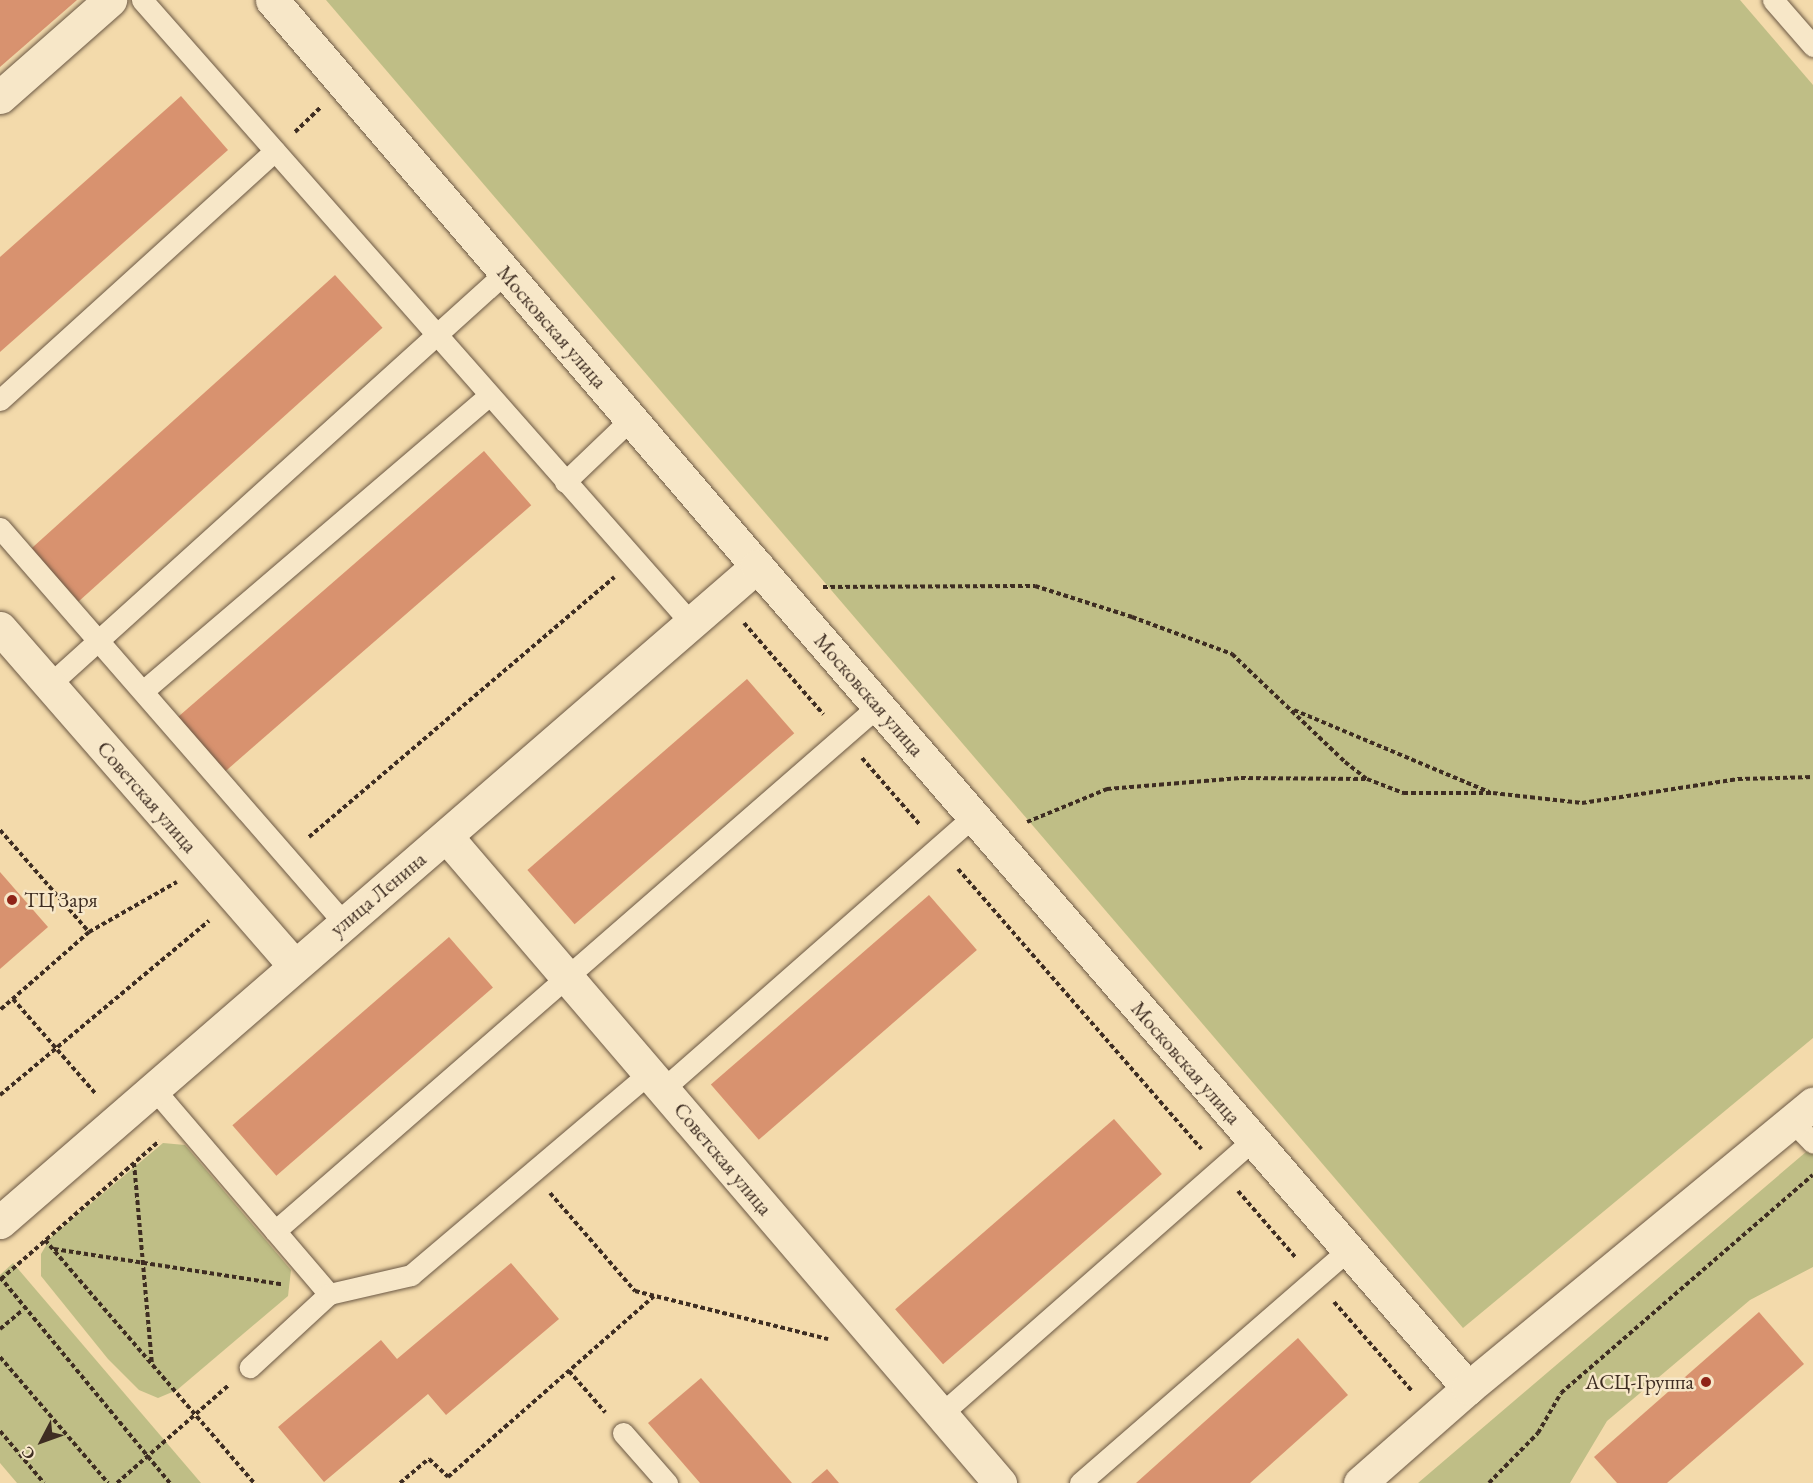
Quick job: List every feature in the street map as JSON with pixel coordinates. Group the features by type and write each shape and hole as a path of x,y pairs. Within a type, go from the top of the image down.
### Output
{"street":[{"path":"0,97 110,0"},
{"name":"Московская улица","path":"272,0 631,420 1468,1388"},
{"name":"улица Ленина","path":"0,1222 757,566"},
{"name":"Советская улица","path":"2,634 294,965"},
{"name":"Советская улица","path":"446,836 999,1483"},
{"path":"1360,1483 1468,1388 1806,1123"}],"lane":[{"path":"142,0 632,561 692,624"},
{"path":"1773,0 1813,46"},
{"path":"0,400 275,151"},
{"path":"49,685 506,273"},
{"path":"143,691 489,395"},
{"path":"565,482 631,420"},
{"path":"0,528 344,923"},
{"path":"275,1231 568,978 878,705"},
{"path":"250,1367 328,1294 411,1275 532,1172 656,1081 939,847 982,827"},
{"path":"154,1089 328,1294"},
{"path":"941,1414 1253,1140"},
{"path":"1080,1483 1348,1250"},
{"path":"623,1432 667,1483"}],"path":[{"path":"275,151 345,85"},
{"path":"286,856 632,561"},
{"path":"779,591 839,585 1035,586 1232,654 1367,779"},
{"path":"722,597 1415,1395"},
{"path":"1292,710 1493,793"},
{"path":"982,827 1107,789 1242,778 1367,779 1404,793 1493,793 1582,803 1738,779 1813,777"},
{"path":"0,830 89,932"},
{"path":"0,1010 89,932 182,879"},
{"path":"0,1095 236,899"},
{"path":"13,999 118,1120"},
{"path":"170,1483 22,1310 1,1278 182,1122"},
{"path":"134,1163 152,1365"},
{"path":"532,1172 636,1291 833,1340"},
{"path":"1490,1483 1538,1433 1561,1393 1813,1175"},
{"path":"45,1240 254,1483"},
{"path":"53,1249 328,1294"},
{"path":"400,1483 429,1459 448,1477 655,1295"},
{"path":"0,1329 22,1310"},
{"path":"0,1357 108,1483"},
{"path":"117,1483 250,1367"},
{"path":"569,1371 623,1432"},
{"path":"0,1431 44,1483"}],"shaded area":[{"path":"326,0 1740,0 1813,85 1813,1038 1463,1328"},
{"path":"163,1143 185,1145 291,1270 288,1296 177,1390 158,1398 139,1390 108,1359 41,1276 41,1254 51,1237"},
{"path":"1813,1146 1813,1267 1750,1300 1607,1421 1570,1483 1418,1483"},
{"path":"13,1263 201,1483 17,1483 0,1463 0,1275"}],"building":[{"path":"0,0 77,0 0,67"},
{"path":"181,96 228,150 0,352 0,257"},
{"path":"335,275 383,328 79,601 31,549"},
{"path":"484,451 531,505 223,774 175,719"},
{"path":"747,679 794,733 575,924 527,870"},
{"name":"ТЦ Заря","path":"0,872 48,927 0,969"},
{"path":"929,895 977,950 759,1140 711,1085"},
{"path":"449,937 493,988 276,1176 232,1125"},
{"path":"1114,1119 1162,1174 943,1364 895,1309"},
{"path":"511,1263 559,1319 446,1415 428,1394 324,1482 278,1427 381,1340 397,1359"},
{"path":"1759,1312 1804,1364 1667,1483 1617,1483 1594,1457"},
{"path":"1298,1338 1348,1395 1250,1483 1136,1483"},
{"path":"701,1378 792,1483 700,1483 648,1423"},
{"path":"827,1469 839,1483 811,1483"}],"place":[{"name":"ТЦ Заря","path":"12,900"},
{"name":"АСЦ-Группа","path":"1706,1382"}]}
